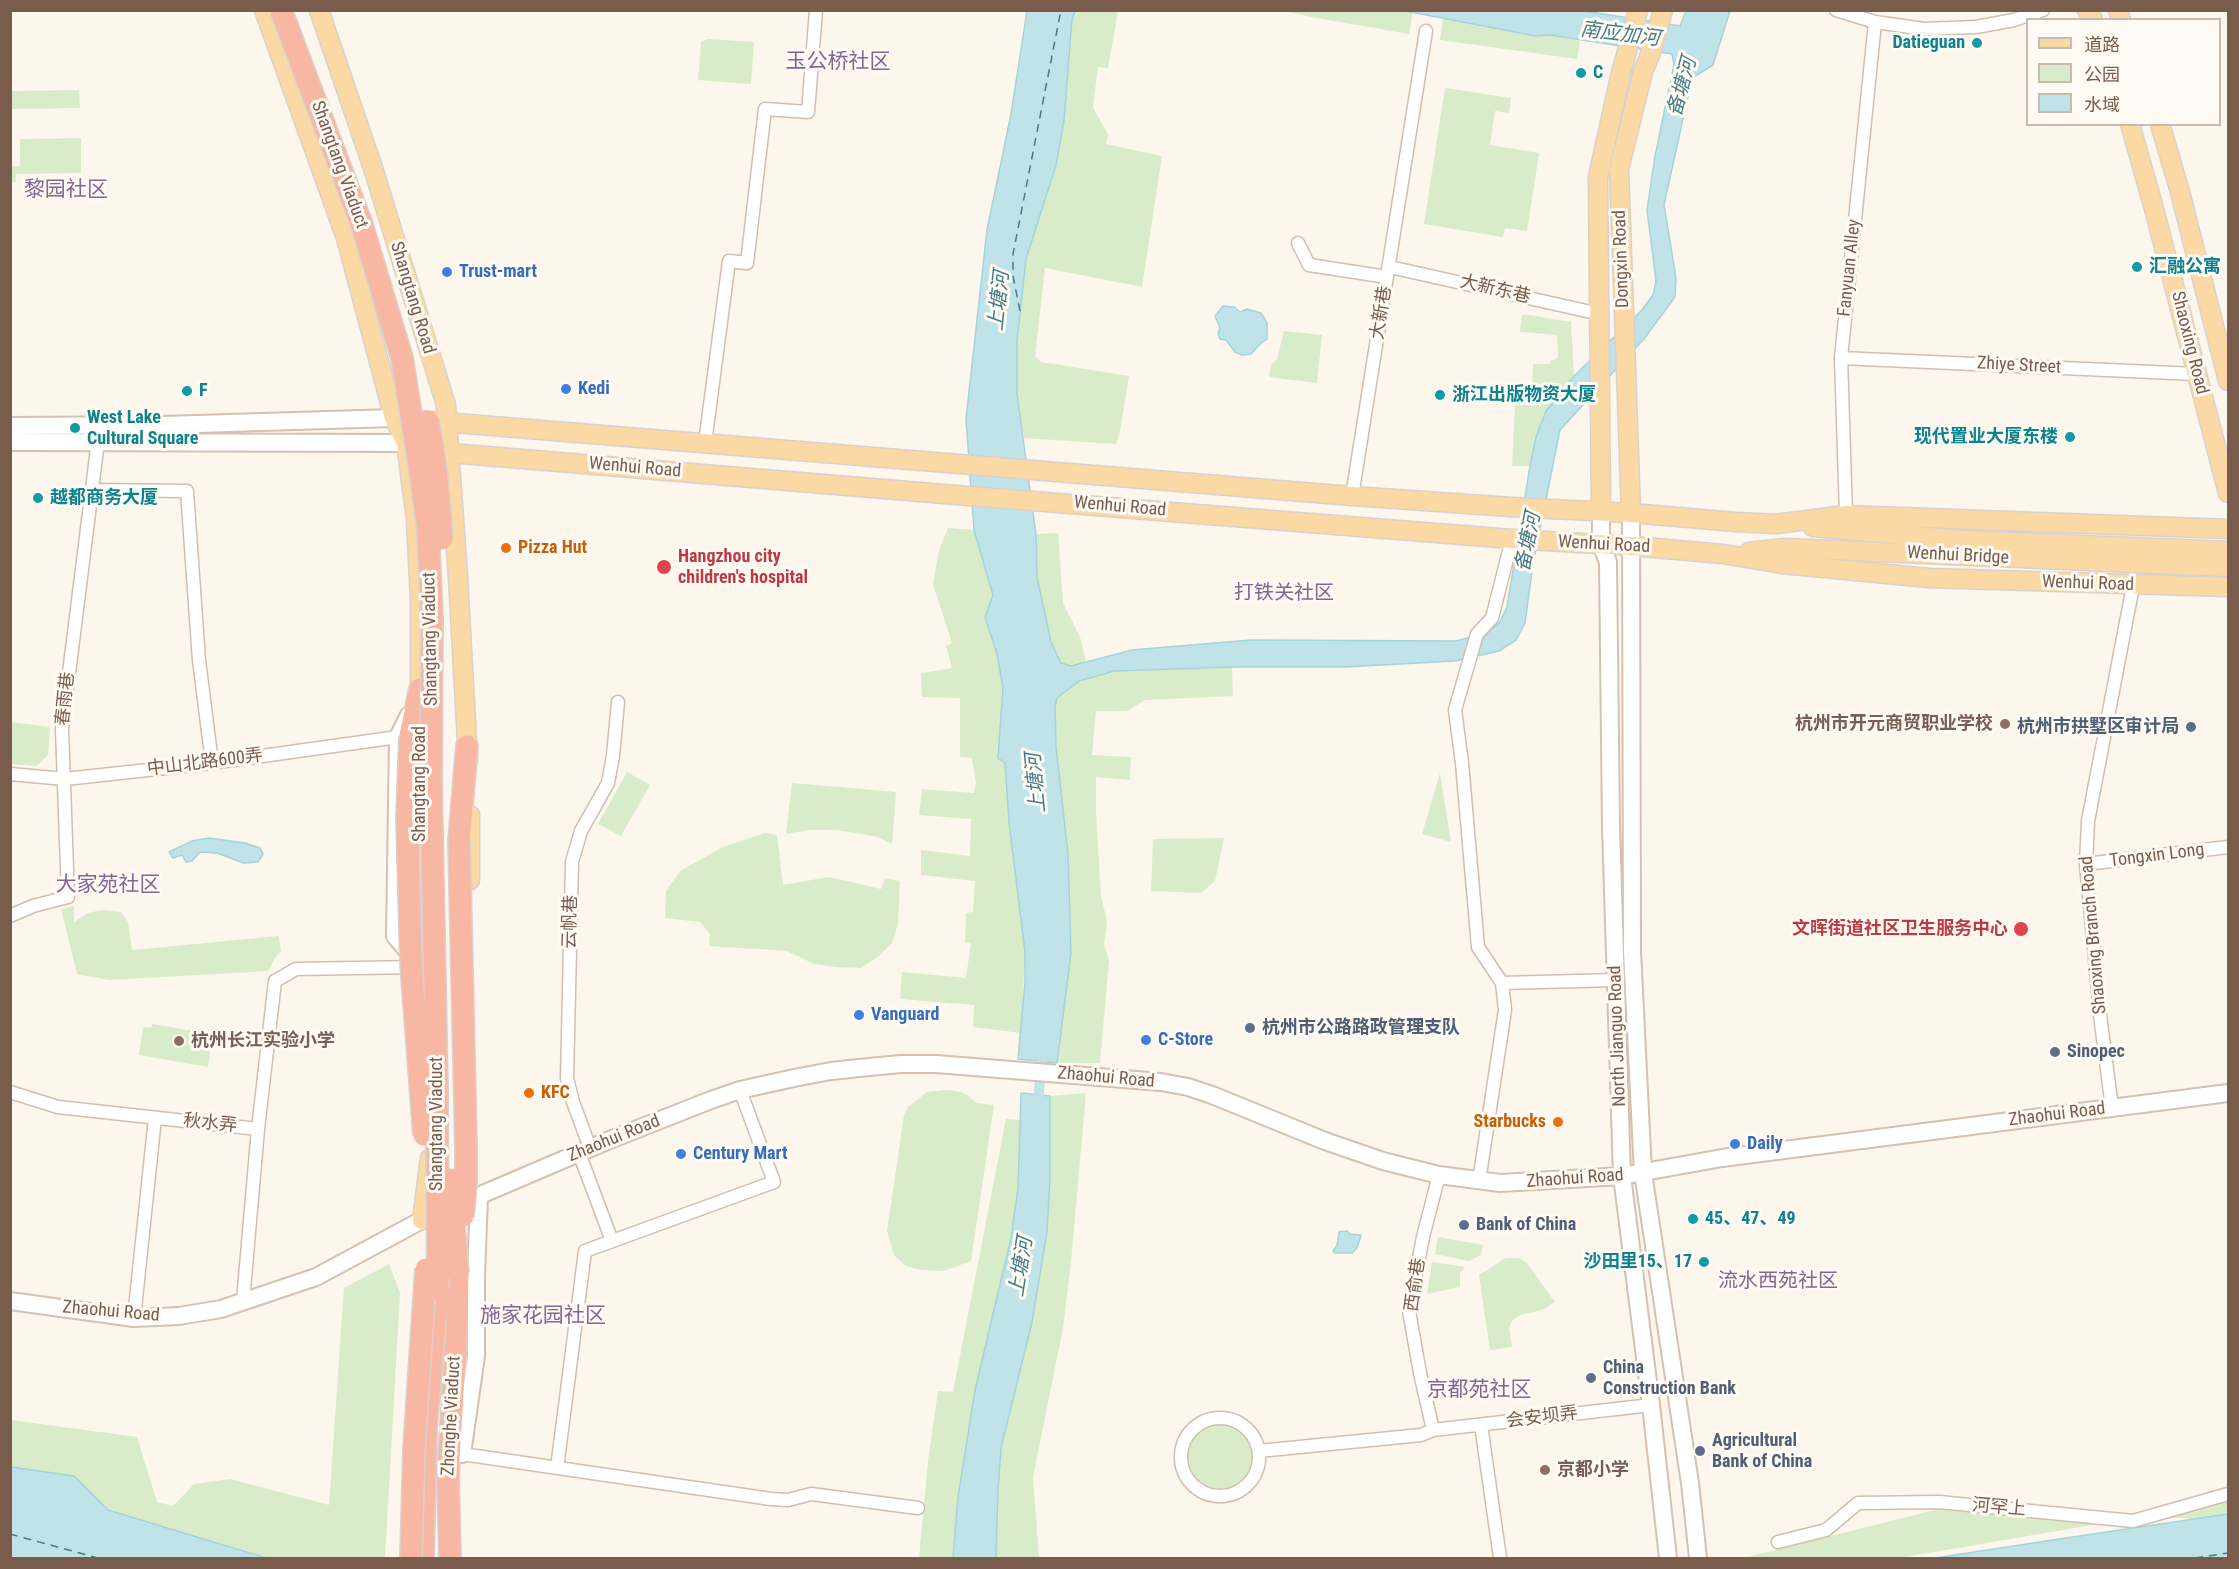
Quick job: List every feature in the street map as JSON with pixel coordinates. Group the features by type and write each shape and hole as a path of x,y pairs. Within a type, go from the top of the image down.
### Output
{"highway":[{"name":"Shangtang Viaduct","path":"281,10 362,225 402,358 420,470 428,539 432,619 431,781 438,1092 438,1289"},
{"name":"Shangtang Viaduct","path":"296,10 379,232 417,360 436,470 442,528 445,616 450,1178 458,1273"},
{"path":"411,1558 414,1449 423,1329 426,1248 424,1135 411,963 404,737 420,689"},
{"path":"458,1273 466,1182 459,841 467,746"},
{"name":"Zhonghe Viaduct","path":"450,1558 448,1477 458,1273"},
{"path":"423,1329 438,1289"},
{"name":"Zhonghe Viaduct","path":"423,1558 426,1427 438,1289"}],"main road":[{"name":"Shangtang Road","path":"264,10 346,238 394,418 406,442 416,519 420,600 420,967 428,1081 430,1161 422,1220"},
{"name":"Shangtang Road","path":"319,10 373,168 446,405 470,803 467,1008 460,1095 459,1206"},
{"name":"Dongxin Road","path":"1601,511 1598,177 1637,14"},
{"name":"Dongxin Road","path":"1631,513 1619,169 1643,72 1661,15"},
{"name":"Shaoxing Road","path":"2131,126 2229,493"},
{"name":"Shaoxing Road","path":"2161,126 2229,381"},
{"name":"Wenhui Road","path":"10,426 163,425 394,418 1352,496 1776,524 1846,515 2229,529"},
{"name":"Wenhui Road","path":"10,442 406,442 450,453 1512,539 1631,546 1723,554 1782,564 1929,578 2133,586 2229,587"},
{"name":"North Jianguo Road","path":"1601,511 1601,545 1608,562 1611,827 1622,1176 1652,1405 1668,1558"},
{"name":"North Jianguo Road","path":"1631,513 1632,951 1643,1173 1690,1483 1698,1558"},
{"name":"Wenhui Bridge","path":"1776,524 1961,548 2229,567"},
{"name":"Wenhui Bridge","path":"1723,554 1785,548 2229,551"},
{"path":"404,737 395,936 420,967"},
{"name":"Zhaohui Road","path":"10,1301 134,1318 179,1316 221,1310 316,1277 422,1220 585,1150 740,1090 831,1071 901,1064 1012,1069 1161,1082 1188,1088 1324,1141 1383,1161 1439,1175 1479,1181 1525,1183 1622,1176 1733,1156 2229,1093"},
{"path":"462,1454 476,1356 479,1197"}],"street":[{"path":"705,443 729,261 747,263 765,109 808,112 816,10"},
{"path":"1836,10 1875,22 1924,29 1976,27 2014,20 2043,10"},
{"name":"Fanyuan Alley","path":"1846,515 1841,358 1875,22"},
{"name":"大新巷","path":"1352,496 1426,31"},
{"name":"大新东巷","path":"1298,243 1309,265 1388,272 1600,314"},
{"name":"Zhiye Street","path":"1841,358 2196,374"},
{"name":"春雨巷","path":"10,916 33,906 68,897 62,729 98,441"},
{"path":"92,490 187,491 199,660 212,763"},
{"path":"1479,1181 1505,1010 1502,983 1478,947 1462,763 1455,710 1477,634 1492,618 1512,539"},
{"name":"Shaoxing Branch Road","path":"2112,1108 2101,1023 2086,864 2088,821 2133,586"},
{"name":"云帆巷","path":"612,1240 585,1150 567,1078 572,862 580,831 608,783 618,702"},
{"name":"中山北路600弄","path":"10,774 65,779 212,763 404,737"},
{"name":"Tongxin Long","path":"2086,864 2229,847"},
{"name":"秋水弄","path":"10,1092 58,1107 258,1129 275,981 296,969 420,967"},
{"path":"1502,983 1616,980"},
{"path":"557,1468 585,1251 774,1182 740,1090"},
{"path":"134,1318 155,1118"},
{"path":"243,1301 258,1129"},
{"name":"西俞巷","path":"1433,1430 1409,1311 1423,1237 1439,1175"},
{"name":"会安坝弄","path":"1259,1451 1421,1435 1433,1430 1652,1405"},
{"path":"1221,1417 1233,1419 1245,1425 1253,1435 1259,1451 1257,1472 1250,1483 1226,1496 1200,1491 1183,1471 1182,1445 1197,1425 1208,1419 1221,1417"},
{"path":"1481,1425 1500,1558"},
{"path":"462,1454 771,1499 788,1500 811,1494 918,1508"},
{"name":"河罕上","path":"1778,1542 1826,1530 1858,1503 1939,1502 2133,1521 2229,1494"}],"green space":[{"path":"1405,10 1413,12 1409,34 1286,11"},
{"path":"1075,11 1118,11 1108,68 1098,67 1093,107 1108,135 1106,144 1162,156 1142,287 1045,268 1035,356 1041,362 1129,376 1116,444 1024,438 1017,394 1017,341 1026,259 1056,165 1064,120 1072,18"},
{"path":"1443,18 1580,41 1577,59 1440,40"},
{"path":"708,39 754,42 751,84 698,80 701,42"},
{"path":"1445,88 1511,98 1509,113 1495,111 1490,145 1539,153 1527,231 1505,228 1503,237 1424,224"},
{"path":"79,90 80,108 11,109 11,91"},
{"path":"81,138 81,173 16,174 16,182 11,182 11,166 20,166 20,139"},
{"path":"1522,314 1571,322 1574,376 1546,411 1536,437 1530,466 1512,466 1516,386 1532,386 1533,364 1550,364 1551,360 1558,357 1557,335 1520,332"},
{"path":"1284,331 1322,335 1317,383 1269,377 1271,365 1277,359"},
{"path":"948,528 974,530 993,595 985,617 997,654 1003,688 998,758 1005,763 1009,822 1025,952 1021,1033 973,1027 974,1005 900,999 902,972 966,978 971,943 965,942 966,913 973,912 975,881 921,875 921,850 970,856 971,819 919,815 922,789 974,793 976,783 972,758 960,757 960,698 922,697 921,673 952,668 946,646 952,643 933,584 939,550"},
{"path":"1058,533 1063,603 1080,637 1086,662 1071,666 1061,663 1051,642 1037,577 1036,534"},
{"path":"1232,668 1233,696 1145,700 1127,711 1096,711 1092,755 1131,757 1130,780 1096,777 1101,895 1107,922 1104,945 1109,960 1100,1063 1057,1063 1071,953 1068,854 1056,746 1055,706 1057,698 1079,681 1114,671"},
{"path":"11,722 50,727 48,755 37,766 11,764"},
{"path":"627,772 650,785 621,836 598,824"},
{"path":"1440,773 1451,842 1422,834"},
{"path":"792,783 896,792 892,844 875,836 836,830 809,830 786,834"},
{"path":"765,833 777,835 783,885 829,877 881,889 885,878 900,881 898,924 892,943 879,956 861,968 836,967 814,964 787,951 709,946 710,934 700,922 665,918 666,891 680,871 723,847"},
{"path":"1224,838 1215,881 1201,893 1151,891 1153,839"},
{"path":"74,906 74,922 88,913 101,910 121,912 128,922 132,950 279,936 281,951 268,971 109,980 77,974 61,909"},
{"path":"152,1024 213,1034 208,1067 139,1055 143,1027 151,1028"},
{"path":"958,1091 976,1103 994,1105 971,1261 944,1271 922,1270 906,1266 894,1255 887,1231 904,1115 908,1107 927,1092"},
{"path":"1086,1093 1063,1328 1033,1477 1039,1558 996,1558 1001,1448 1047,1232 1050,1179 1050,1096"},
{"path":"1006,1119 1020,1120 1018,1188 1011,1238 975,1390 953,1558 919,1558 928,1461 938,1391 953,1392"},
{"path":"1438,1237 1483,1245 1481,1255 1469,1261 1435,1254"},
{"path":"1506,1258 1519,1258 1526,1262 1555,1302 1542,1310 1520,1315 1512,1321 1509,1328 1512,1347 1490,1350 1479,1275"},
{"path":"1432,1262 1465,1267 1460,1273 1460,1287 1427,1294"},
{"path":"389,1264 400,1293 385,1558 266,1558 108,1510 74,1476 11,1467 11,1420 137,1437 157,1502 173,1506 194,1484 230,1479 329,1505 344,1288"},
{"path":"1221,1423 1233,1426 1244,1433 1251,1444 1254,1456 1251,1468 1244,1479 1233,1486 1221,1489 1209,1486 1198,1479 1191,1468 1188,1456 1191,1444 1198,1433 1209,1426"},
{"path":"2228,1496 2228,1520 2157,1517"},
{"path":"1939,1509 2098,1524 1899,1558 1743,1558"}],"water":[{"path":"1027,11 1075,11 1072,19 1064,120 1056,165 1026,259 1017,341 1017,394 1036,534 1037,577 1051,642 1061,663 1071,666 1132,650 1251,640 1456,641 1487,633 1500,622 1507,607 1536,437 1546,411 1574,376 1642,310 1653,295 1656,281 1647,210 1655,156 1674,65 1672,54 1550,35 1536,36 1405,11 1584,11 1680,26 1686,11 1730,11 1713,65 1692,78 1664,205 1676,278 1675,297 1644,339 1560,430 1533,564 1525,623 1516,640 1499,651 1455,661 1345,667 1236,667 1114,671 1079,681 1057,698 1055,706 1056,746 1068,854 1071,953 1057,1063 1018,1059 1025,982 1025,952 1009,822 1005,763 998,758 1003,688 997,654 985,617 993,595 974,530 966,419 987,230 1011,114"},
{"path":"1223,306 1234,307 1240,312 1247,309 1261,313 1267,323 1267,339 1251,354 1242,355 1235,352 1226,340 1220,339 1218,334 1220,328 1215,316"},
{"path":"209,838 245,843 260,848 263,854 258,862 243,863 217,853 200,852 192,861 186,862 182,855 173,858 169,852 192,841"},
{"path":"1021,1093 1050,1096 1050,1179 1047,1232 1032,1322 1001,1448 996,1558 953,1558 958,1497 975,1390 1011,1238 1018,1188"},
{"path":"1347,1231 1350,1234 1361,1235 1357,1248 1352,1253 1335,1253 1333,1251 1337,1245 1339,1232"},
{"path":"11,1467 74,1476 108,1510 266,1558 11,1558"},
{"path":"2228,1514 2228,1558 1935,1558 2066,1538"}],"waterway":[{"name":"上塘河","path":"1038,1107 1042,1048"}],"ferry route":[{"path":"1020,311 1013,276 1013,254 1061,10"},
{"path":"10,1534 98,1558"},
{"path":"2195,1558 2228,1553"}],"place":[{"name":"Datieguan","path":"1977,43"},
{"name":"C","path":"1581,73"},
{"name":"汇融公寓","path":"2137,267"},
{"name":"Trust-mart","path":"447,272"},
{"name":"Kedi","path":"566,389"},
{"name":"F","path":"187,391"},
{"name":"浙江出版物资大厦","path":"1440,395"},
{"name":"West Lake Cultural Square","path":"75,428"},
{"name":"现代置业大厦东楼","path":"2070,437"},
{"name":"越都商务大厦","path":"38,498"},
{"name":"Pizza Hut","path":"506,548"},
{"name":"Hangzhou city children's hospital","path":"664,567"},
{"name":"杭州市开元商贸职业学校","path":"2005,724"},
{"name":"杭州市拱墅区审计局","path":"2191,727"},
{"name":"文晖街道社区卫生服务中心","path":"2021,929"},
{"name":"Vanguard","path":"859,1015"},
{"name":"杭州市公路路政管理支队","path":"1250,1028"},
{"name":"C-Store","path":"1146,1040"},
{"name":"杭州长江实验小学","path":"179,1041"},
{"name":"Sinopec","path":"2055,1052"},
{"name":"KFC","path":"529,1093"},
{"name":"Starbucks","path":"1558,1122"},
{"name":"Daily","path":"1735,1144"},
{"name":"Century Mart","path":"681,1154"},
{"name":"45、47、49","path":"1693,1219"},
{"name":"Bank of China","path":"1464,1225"},
{"name":"沙田里15、17","path":"1704,1262"},
{"name":"China Construction Bank","path":"1591,1378"},
{"name":"Agricultural Bank of China","path":"1700,1451"},
{"name":"京都小学","path":"1545,1470"}],"district":[{"name":"玉公桥社区","path":"838,63"},
{"name":"黎园社区","path":"66,191"},
{"name":"打铁关社区","path":"1284,594"},
{"name":"大家苑社区","path":"108,886"},
{"name":"流水西苑社区","path":"1778,1282"},
{"name":"施家花园社区","path":"543,1317"},
{"name":"京都苑社区","path":"1479,1391"}],"water label":[{"name":"南应加河","path":"1620,35"},
{"name":"备塘河","path":"1683,87"},
{"name":"备塘河","path":"1529,542"}]}
